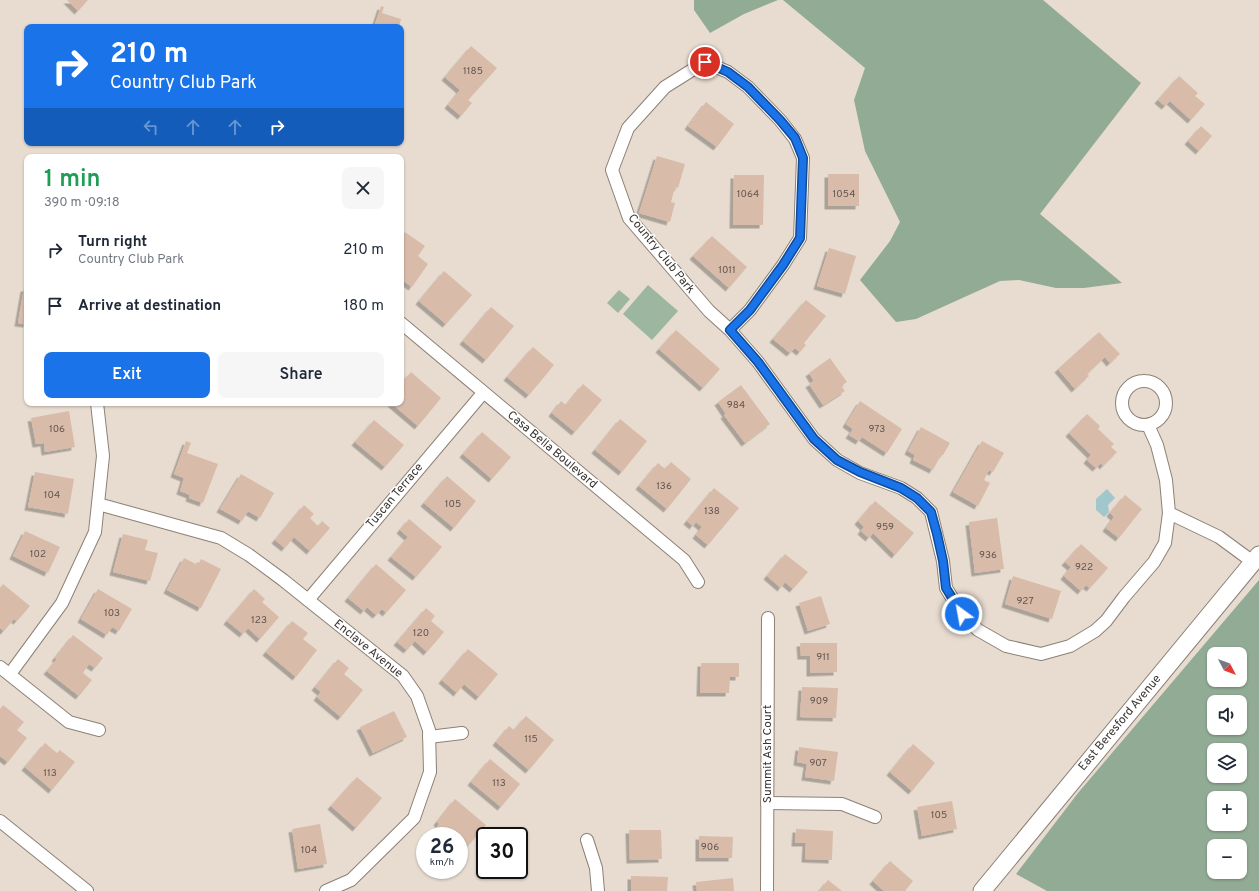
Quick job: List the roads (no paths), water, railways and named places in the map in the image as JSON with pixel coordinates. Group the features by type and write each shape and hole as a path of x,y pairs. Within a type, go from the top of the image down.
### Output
{"street":[{"name":"Country Club Park","path":"730,330 750,310 783,265 800,238 803,158 795,138 748,87 728,72 705,62 665,86 628,128 612,170 630,218 709,311 730,330 758,362 814,439 820,445 837,460 860,472 901,488 917,498 931,512 943,561 946,588 962,614 978,630 1006,646 1041,654 1070,646 1095,631 1106,621 1124,596 1154,562 1165,543 1169,513 1166,480 1157,446 1148,425"},
{"name":"Casa Bella Boulevard","path":"404,326 684,560 698,582"},
{"name":"Tuscan Terrace","path":"308,600 483,393"},
{"path":"97,406 103,456 95,532 62,603 5,670 69,722 98,730"},
{"name":"Enclave Avenue","path":"98,504 221,538 249,555 403,676 417,696 429,730 430,772 414,818 351,880 326,891"},
{"path":"1169,513 1219,537 1256,558"},
{"name":"East Beresford Avenue","path":"982,891 1256,558"},
{"name":"Summit Ash Court","path":"767,891 768,618"},
{"path":"429,737 462,732"},
{"path":"767,803 842,804 875,817"},
{"path":"2,828 87,891"},
{"path":"587,840 596,868 598,891"}],"water":[{"path":"1107,489 1115,498 1108,505 1109,512 1104,517 1096,510 1096,499"}]}
